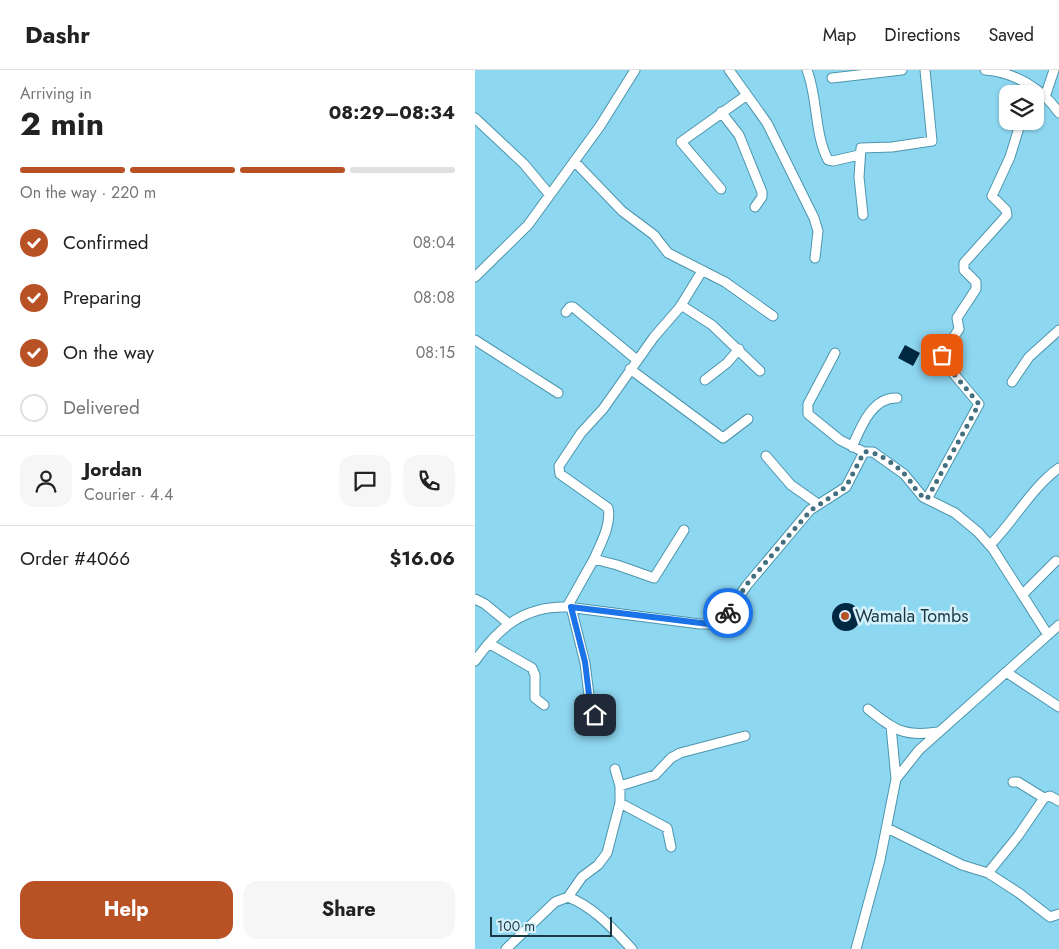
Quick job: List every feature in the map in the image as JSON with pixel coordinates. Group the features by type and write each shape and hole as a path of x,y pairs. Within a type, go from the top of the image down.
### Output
{"street":[{"path":"475,277 528,225 549,194 575,162 635,70"},
{"path":"729,70 767,122 817,224 815,258"},
{"path":"807,70 828,160 833,161 859,155"},
{"path":"832,78 902,70"},
{"path":"863,215 859,177 860,150 863,147 892,147 932,140 925,70"},
{"path":"985,70 1007,74 1024,85"},
{"path":"1054,70 1045,97 1059,113"},
{"path":"721,189 681,144 721,112 747,95"},
{"path":"721,112 743,143 762,192 762,197 755,207"},
{"path":"475,118 524,164 549,194"},
{"path":"927,499 979,404 943,361 942,355 959,329 957,318 976,289 976,282 965,270 964,263 1007,215 1006,210 992,196 1010,157 1018,130"},
{"path":"575,162 623,211 654,236 668,253 725,282 773,316"},
{"path":"600,716 595,715 591,711 585,662 569,607 594,559 605,532 609,513 608,508 562,476 558,469 581,433 603,409 630,368 681,305 703,271"},
{"path":"681,305 712,325 760,370"},
{"path":"566,312 570,307 573,307 637,360"},
{"path":"1011,382 1029,357 1059,330"},
{"path":"475,340 558,393"},
{"path":"705,380 727,363 739,349"},
{"path":"835,353 806,409 808,414 825,429 853,447 864,452 873,452 904,474 919,494 955,514 978,532 990,545 1048,635"},
{"path":"630,368 723,438 748,419"},
{"path":"853,447 861,426 872,410 887,398 897,398"},
{"path":"475,661 508,623 536,610 569,607 700,624 720,624 747,584 811,510 846,487 864,452"},
{"path":"766,456 791,485 819,504"},
{"path":"990,545 1007,528 1048,476 1059,468"},
{"path":"594,559 653,578 684,530"},
{"path":"1023,594 1056,560"},
{"path":"475,599 508,623"},
{"path":"896,779 908,762 939,732 1059,625"},
{"path":"490,644 532,668 535,675 535,698 544,705"},
{"path":"1006,672 1059,707"},
{"path":"868,709 891,726 916,735 939,732"},
{"path":"856,949 887,828 896,779 891,726"},
{"path":"621,786 655,775 671,758 680,753 745,736"},
{"path":"506,949 555,902 568,897 582,877 598,865 607,853 620,802 621,786 615,769"},
{"path":"1013,782 1017,782 1044,798"},
{"path":"988,873 1018,836 1044,798 1050,796 1059,800"},
{"path":"620,802 667,828 671,847"},
{"path":"887,828 962,865 988,873 1019,893 1050,917 1059,914"},
{"path":"568,897 584,905 607,922 632,949"}],"building":[{"path":"905,345 920,353 913,366 898,358"},
{"path":"846,603 856,607 860,617 856,627 846,631 836,627 832,617 836,607"}],"way so far":[{"path":"728,613 747,584 811,510 846,487 864,452 873,452 904,474 919,494 927,499 979,404 943,361 942,355"}],"place":[{"name":"Wamala Tombs","path":"845,616"}],"route":[{"path":"595,715 591,711 585,662 571,607 717,625 720,624 728,613"}]}
